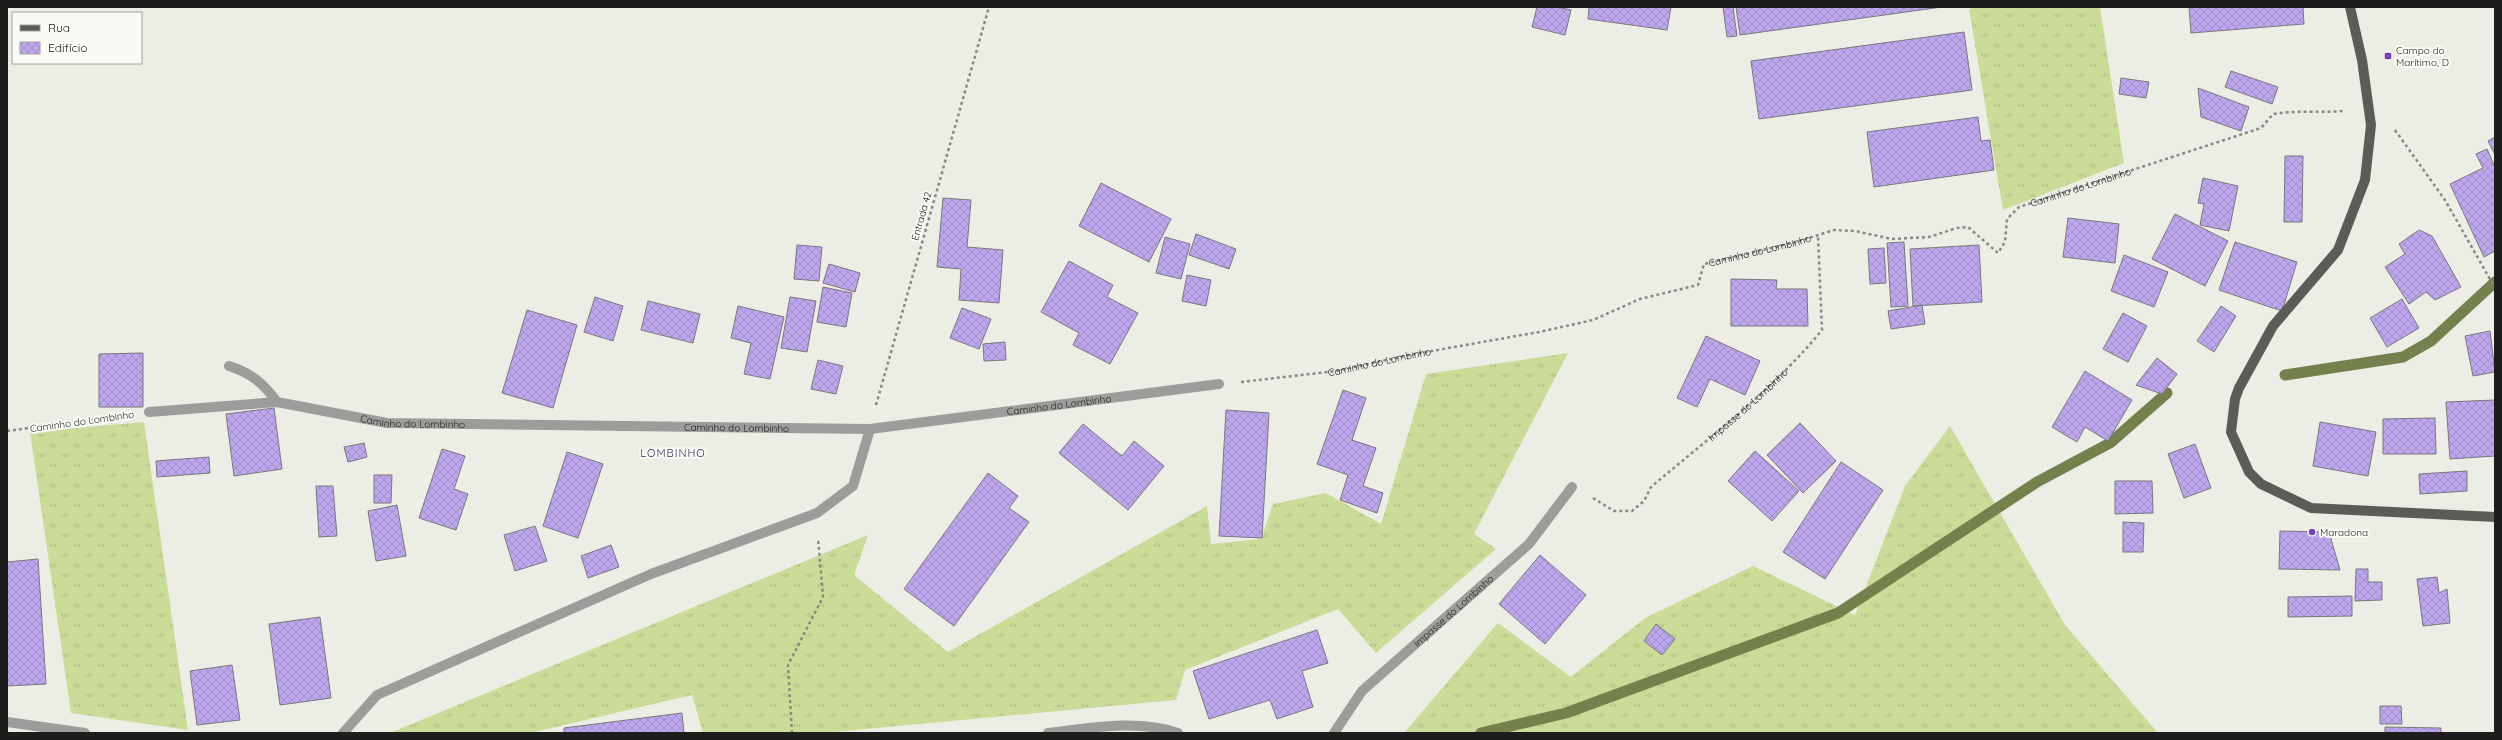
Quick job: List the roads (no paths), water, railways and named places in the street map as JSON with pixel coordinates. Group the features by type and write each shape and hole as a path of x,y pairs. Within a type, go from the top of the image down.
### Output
{"main road":[{"path":"2350,7 2362,60 2371,125 2365,180 2338,250 2272,326 2239,388 2234,399 2231,432 2249,472 2261,484 2311,508 2495,517"}],"street":[{"path":"229,366 248,372 265,385 277,402"},
{"name":"Caminho do Lombinho","path":"149,412 277,402 387,423 870,429 1219,384"},
{"path":"343,733 377,695 652,574 817,513 853,486 870,429"},
{"name":"Impasse do Lombinho","path":"1334,733 1362,691 1529,544 1572,488"},
{"path":"7,722 84,733"},
{"path":"1048,733 1104,726 1163,728 1178,733"}],"waterway":[{"path":"2285,375 2403,357 2431,341 2495,282"},
{"path":"1481,733 1566,713 1838,613 2037,482 2110,443 2167,393"}],"place":[{"name":"Campo do Marítimo, D","path":"2388,56"},
{"name":"Maradona","path":"2312,532"}],"district":[{"name":"LOMBINHO","path":"673,453"}]}
